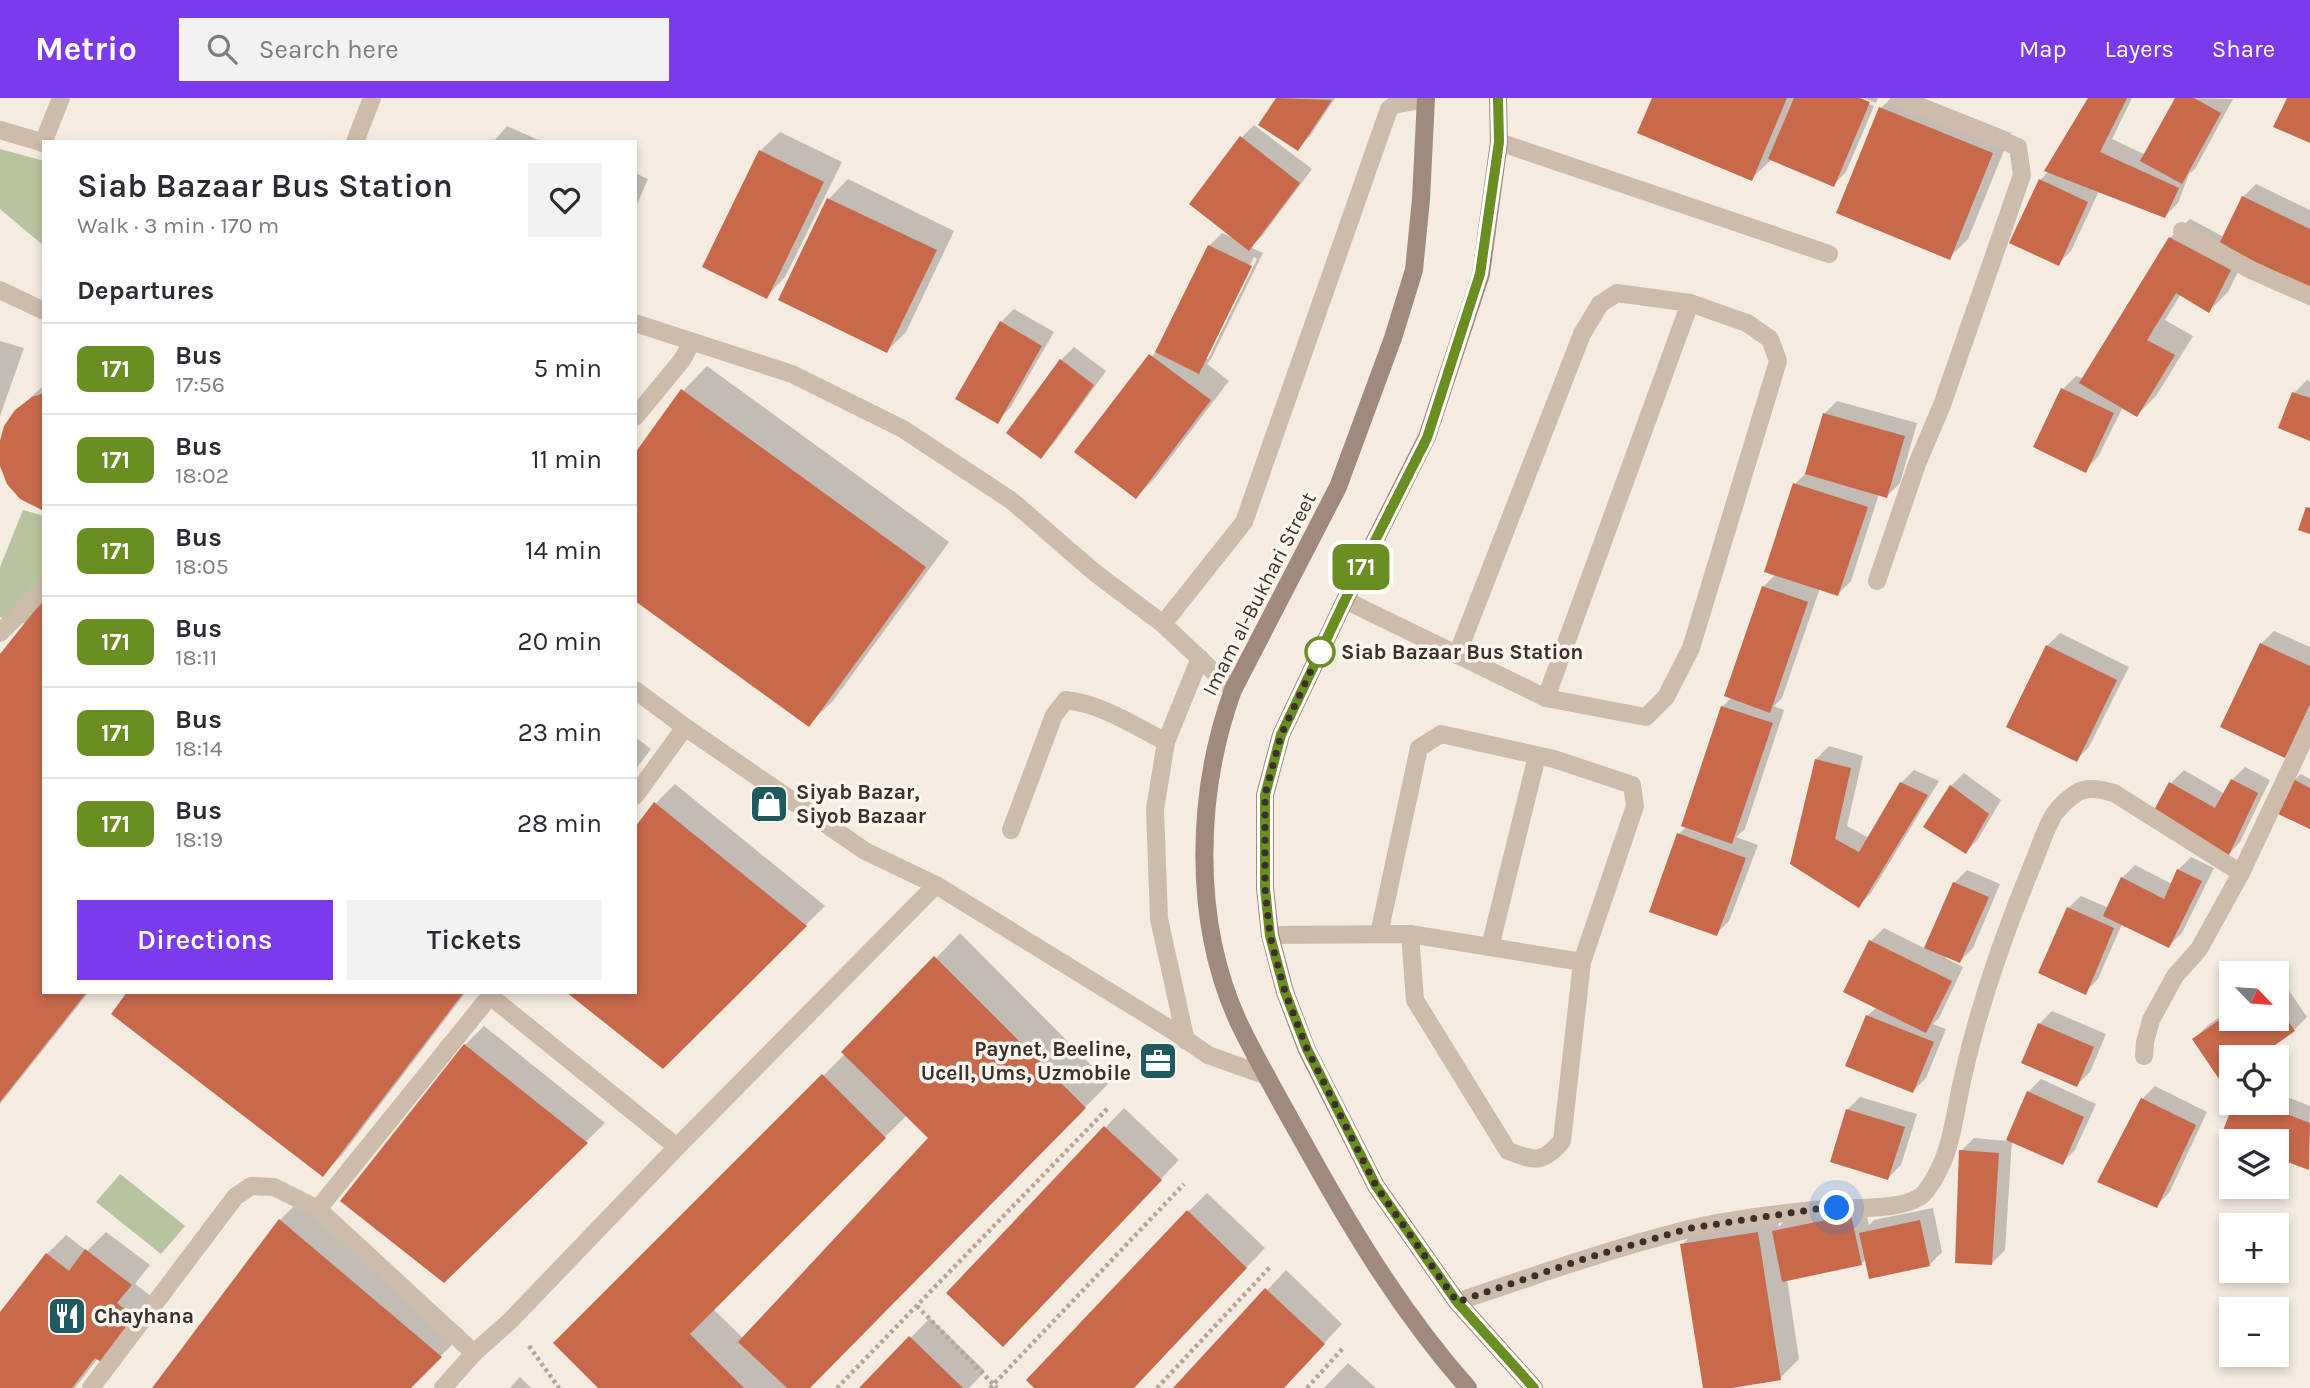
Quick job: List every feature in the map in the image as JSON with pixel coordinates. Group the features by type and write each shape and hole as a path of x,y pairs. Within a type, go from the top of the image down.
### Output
{"main road":[{"name":"Imam al-Bukhari Street","path":"1426,98 1414,270 1393,338 1338,486 1233,690 1222,722 1206,794 1204,846 1206,898 1221,973 1238,1019 1345,1217 1436,1352 1468,1388"},
{"path":"1498,98 1499,142 1480,274 1427,438 1345,600 1281,735 1265,795 1265,888 1270,936 1285,992 1307,1049 1376,1186 1457,1302 1534,1388"}],"street":[{"path":"44,140 61,98"},
{"path":"356,140 372,98"},
{"path":"1163,624 1244,522 1389,109 1394,105 1426,98"},
{"path":"1877,581 2022,175 2018,147 1899,98"},
{"path":"0,130 42,143"},
{"path":"1499,142 1829,254"},
{"path":"2182,232 2251,270 2310,296"},
{"path":"0,290 42,311"},
{"path":"1345,600 1457,655 1546,698 1646,717 1666,697 1691,648 1778,361 1770,339 1747,323 1690,303 1618,293 1600,304 1582,334 1457,655"},
{"path":"1546,698 1690,303"},
{"path":"637,324 792,374 903,429 1012,501 1094,572 1163,624 1233,690"},
{"path":"637,415 682,360 692,342"},
{"path":"0,633 42,589"},
{"path":"1186,1041 1159,919 1155,809 1166,742 1200,658"},
{"path":"637,691 865,851 936,885 1208,1055 1267,1076"},
{"path":"1011,830 1054,715 1066,700 1084,702 1104,710 1166,742"},
{"path":"637,793 685,727"},
{"path":"2144,1056 2151,1020 2175,976 2199,949 2241,873 2310,727"},
{"path":"1379,934 1419,748 1441,734 1553,759 1632,785 1635,806 1582,962 1562,1141 1549,1156 1530,1159 1508,1151 1415,1000 1410,934"},
{"path":"1490,947 1537,756"},
{"path":"1457,1302 1587,1258 1691,1228 1816,1209 1881,1208 1902,1205 1924,1195 1942,1167 1953,1132 1962,1078 1981,1008 2019,898 2054,814 2066,800 2081,790 2099,789 2114,793 2241,873"},
{"path":"443,1388 474,1353 510,1321 677,1147 936,885"},
{"path":"1270,936 1410,934 1582,962"},
{"path":"317,1209 491,994 677,1147"},
{"path":"91,1388 235,1197 251,1186 274,1187 317,1209 474,1353"}],"path":[{"path":"838,1388 1108,1108"},
{"path":"917,1306 994,1387 1184,1184"},
{"path":"1157,1388 1271,1266"},
{"path":"510,1321 559,1388"},
{"path":"1307,1388 1344,1347"}],"green space":[{"path":"0,149 42,160 42,244 0,209"},
{"path":"23,510 42,515 42,614 33,626 0,617 0,567"},
{"path":"120,1174 185,1226 161,1254 96,1202"}],"building":[{"path":"1276,98 1332,100 1298,151 1258,125"},
{"path":"1652,98 1787,98 1752,181 1637,133"},
{"path":"1794,98 1860,98 1870,102 1834,187 1768,159"},
{"path":"2088,98 2127,98 2100,152 2179,188 2165,218 2044,171"},
{"path":"2175,98 2194,98 2221,113 2182,184 2140,161"},
{"path":"2287,98 2310,98 2310,143 2273,127"},
{"path":"1879,107 1993,153 1950,260 1836,213"},
{"path":"1240,136 1300,183 1249,251 1189,204"},
{"path":"759,150 824,182 767,299 702,267"},
{"path":"2039,179 2088,202 2059,266 2009,243"},
{"path":"2242,196 2310,229 2310,289 2219,244"},
{"path":"827,198 937,250 887,353 778,300"},
{"path":"2169,237 2231,270 2209,313 2176,293 2147,340 2175,355 2137,417 2079,383"},
{"path":"1208,245 1252,266 1199,374 1155,352"},
{"path":"1000,321 1042,346 998,424 955,399"},
{"path":"1149,354 1211,400 1136,499 1074,452"},
{"path":"1060,359 1094,385 1041,459 1006,433"},
{"path":"2061,388 2114,413 2086,473 2033,447"},
{"path":"681,389 926,567 809,727 637,602 637,450"},
{"path":"2292,392 2310,398 2310,441 2278,428"},
{"path":"42,394 42,510 20,499 7,484 0,466 0,441 4,426 15,410 32,397"},
{"path":"1823,413 1905,436 1887,498 1805,474"},
{"path":"1793,483 1868,507 1838,596 1764,572"},
{"path":"2306,507 2310,508 2310,534 2298,530"},
{"path":"1762,586 1808,602 1770,713 1724,696"},
{"path":"42,602 42,994 85,994 0,1102 0,654"},
{"path":"2260,643 2310,666 2310,704 2285,758 2220,727"},
{"path":"2046,645 2117,680 2077,762 2006,727"},
{"path":"1721,706 1773,723 1732,844 1681,826"},
{"path":"1815,759 1851,768 1835,839 1859,852 1900,782 1928,795 1859,908 1790,864"},
{"path":"2231,779 2258,793 2228,857 2153,812 2169,782 2215,808"},
{"path":"2293,779 2310,788 2310,829 2276,813"},
{"path":"1950,785 1989,814 1966,854 1923,827"},
{"path":"654,802 807,926 663,1069 569,994 637,994 637,824"},
{"path":"1677,833 1746,858 1717,936 1649,912"},
{"path":"2177,869 2202,881 2169,948 2103,916 2121,877 2164,899"},
{"path":"1953,882 1989,897 1960,963 1924,948"},
{"path":"2067,907 2114,928 2086,995 2038,973"},
{"path":"1869,940 1952,981 1926,1033 1843,992"},
{"path":"934,956 1086,1108 810,1388 787,1388 738,1342 928,1138 841,1052"},
{"path":"126,994 462,994 323,1177 111,1014"},
{"path":"1866,1015 1934,1042 1913,1093 1845,1066"},
{"path":"2219,1020 2219,1031 2289,1031 2289,1022 2295,1031 2275,1045 2219,1045 2219,1079 2192,1039"},
{"path":"2038,1023 2094,1047 2077,1087 2021,1063"},
{"path":"464,1044 588,1143 444,1283 340,1201"},
{"path":"822,1074 886,1138 690,1334 744,1388 598,1388 553,1343"},
{"path":"2027,1091 2084,1117 2063,1165 2006,1140"},
{"path":"2141,1098 2196,1125 2157,1208 2097,1182"},
{"path":"1846,1109 1905,1127 1888,1180 1830,1162"},
{"path":"2229,1115 2289,1115 2310,1123 2309,1170 2289,1162 2289,1129 2224,1129"},
{"path":"1104,1126 1162,1180 1003,1347 946,1293"},
{"path":"1959,1150 1999,1153 1992,1265 1955,1263"},
{"path":"1187,1210 1247,1268 1134,1388 1034,1388 1026,1380"},
{"path":"1851,1215 1862,1265 1782,1282 1772,1231"},
{"path":"279,1219 442,1357 411,1388 152,1388"},
{"path":"1920,1220 1930,1266 1869,1279 1859,1233"},
{"path":"1758,1232 1781,1380 1732,1388 1703,1388 1680,1244"},
{"name":"Chayhana","path":"85,1249 132,1285 117,1303 137,1319 104,1364 95,1358 72,1388 0,1388 0,1312 46,1253 69,1271"},
{"path":"1265,1288 1325,1344 1284,1388 1173,1388"},
{"path":"909,1336 963,1388 859,1388"}],"bus line":[{"name":"171","path":"1498,98 1499,142 1480,274 1427,438 1345,600 1281,735 1265,795 1265,888 1270,936 1285,992 1307,1049 1376,1186 1457,1302 1534,1388"}],"place":[{"name":"Siab Bazaar Bus Station","path":"1320,652"},
{"name":"Siyab Bazar, Siyob Bazaar","path":"769,804"},
{"name":"Paynet, Beeline, Ucell, Ums, Uzmobile","path":"1158,1061"},
{"name":"Chayhana","path":"67,1316"}],"route":[{"path":"1320,652 1323,645 1281,735 1265,795 1265,888 1270,936 1285,992 1307,1049 1376,1186 1457,1302 1587,1258 1691,1228 1837,1208"}]}
